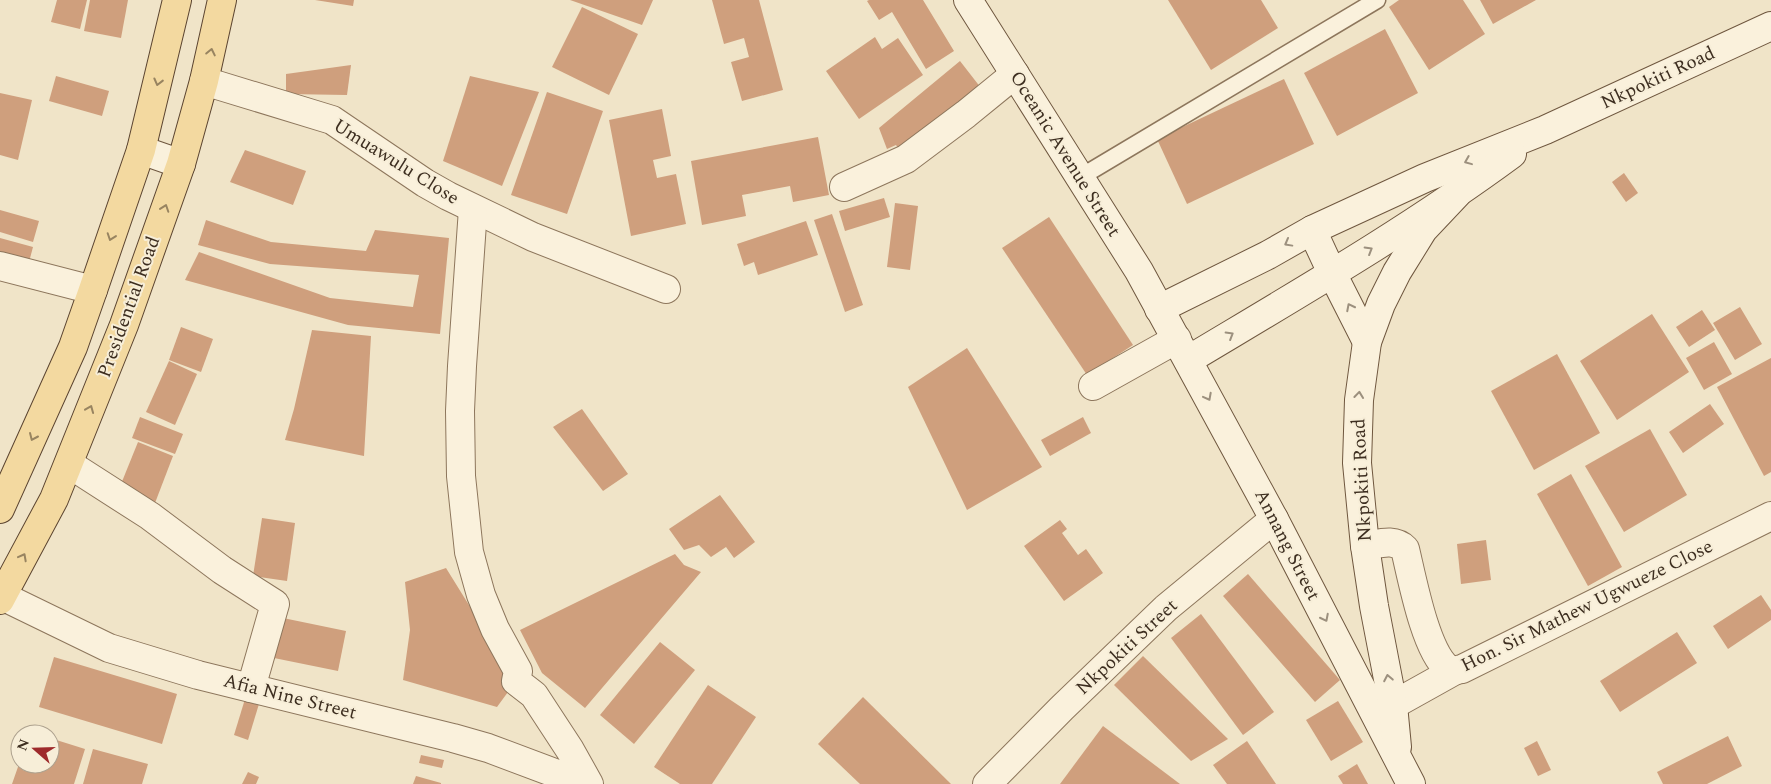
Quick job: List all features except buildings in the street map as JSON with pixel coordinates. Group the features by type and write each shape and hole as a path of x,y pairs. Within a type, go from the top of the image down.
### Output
{"main road":[{"name":"Presidential Road","path":"0,509 8,474 73,347 93,290 141,150 177,0"},
{"name":"Presidential Road","path":"1,597 54,499 124,325 181,164 204,81 222,0"}],"street":[{"name":"Oceanic Avenue Street","path":"968,0 1139,271 1159,309"},
{"name":"Nkpokiti Road","path":"1545,130 1771,26"},
{"path":"844,187 906,160 1015,74"},
{"name":"Umuawulu Close","path":"204,81 332,120 425,183 473,209 533,237 666,289"},
{"path":"1093,386 1183,350 1332,272 1457,194 1545,130"},
{"path":"1159,309 1268,255 1312,230 1425,178 1545,130"},
{"path":"141,150 181,164"},
{"name":"Nkpokiti Road","path":"1404,772 1365,546 1357,463 1358,400 1367,342 1397,272 1423,230 1457,194"},
{"path":"473,209 460,411 461,476 469,552 495,629 518,671 516,681 534,695 570,750 589,784"},
{"path":"1312,230 1367,342"},
{"path":"0,266 93,290"},
{"name":"Annang Street","path":"1159,309 1274,519 1404,772"},
{"path":"69,464 150,516 222,570 275,604 251,688"},
{"name":"Hon. Sir Mathew Ugwueze Close","path":"1365,546 1392,542 1405,549 1423,621 1437,653 1448,668 1454,671 1462,669 1771,516"},
{"name":"Nkpokiti Street","path":"988,784 1062,708 1166,608 1274,519"},
{"name":"Afia Nine Street","path":"1,597 109,648 198,675 488,748 584,784"},
{"path":"1393,705 1454,671"}],"lane":[{"path":"1079,178 1377,0"}]}
